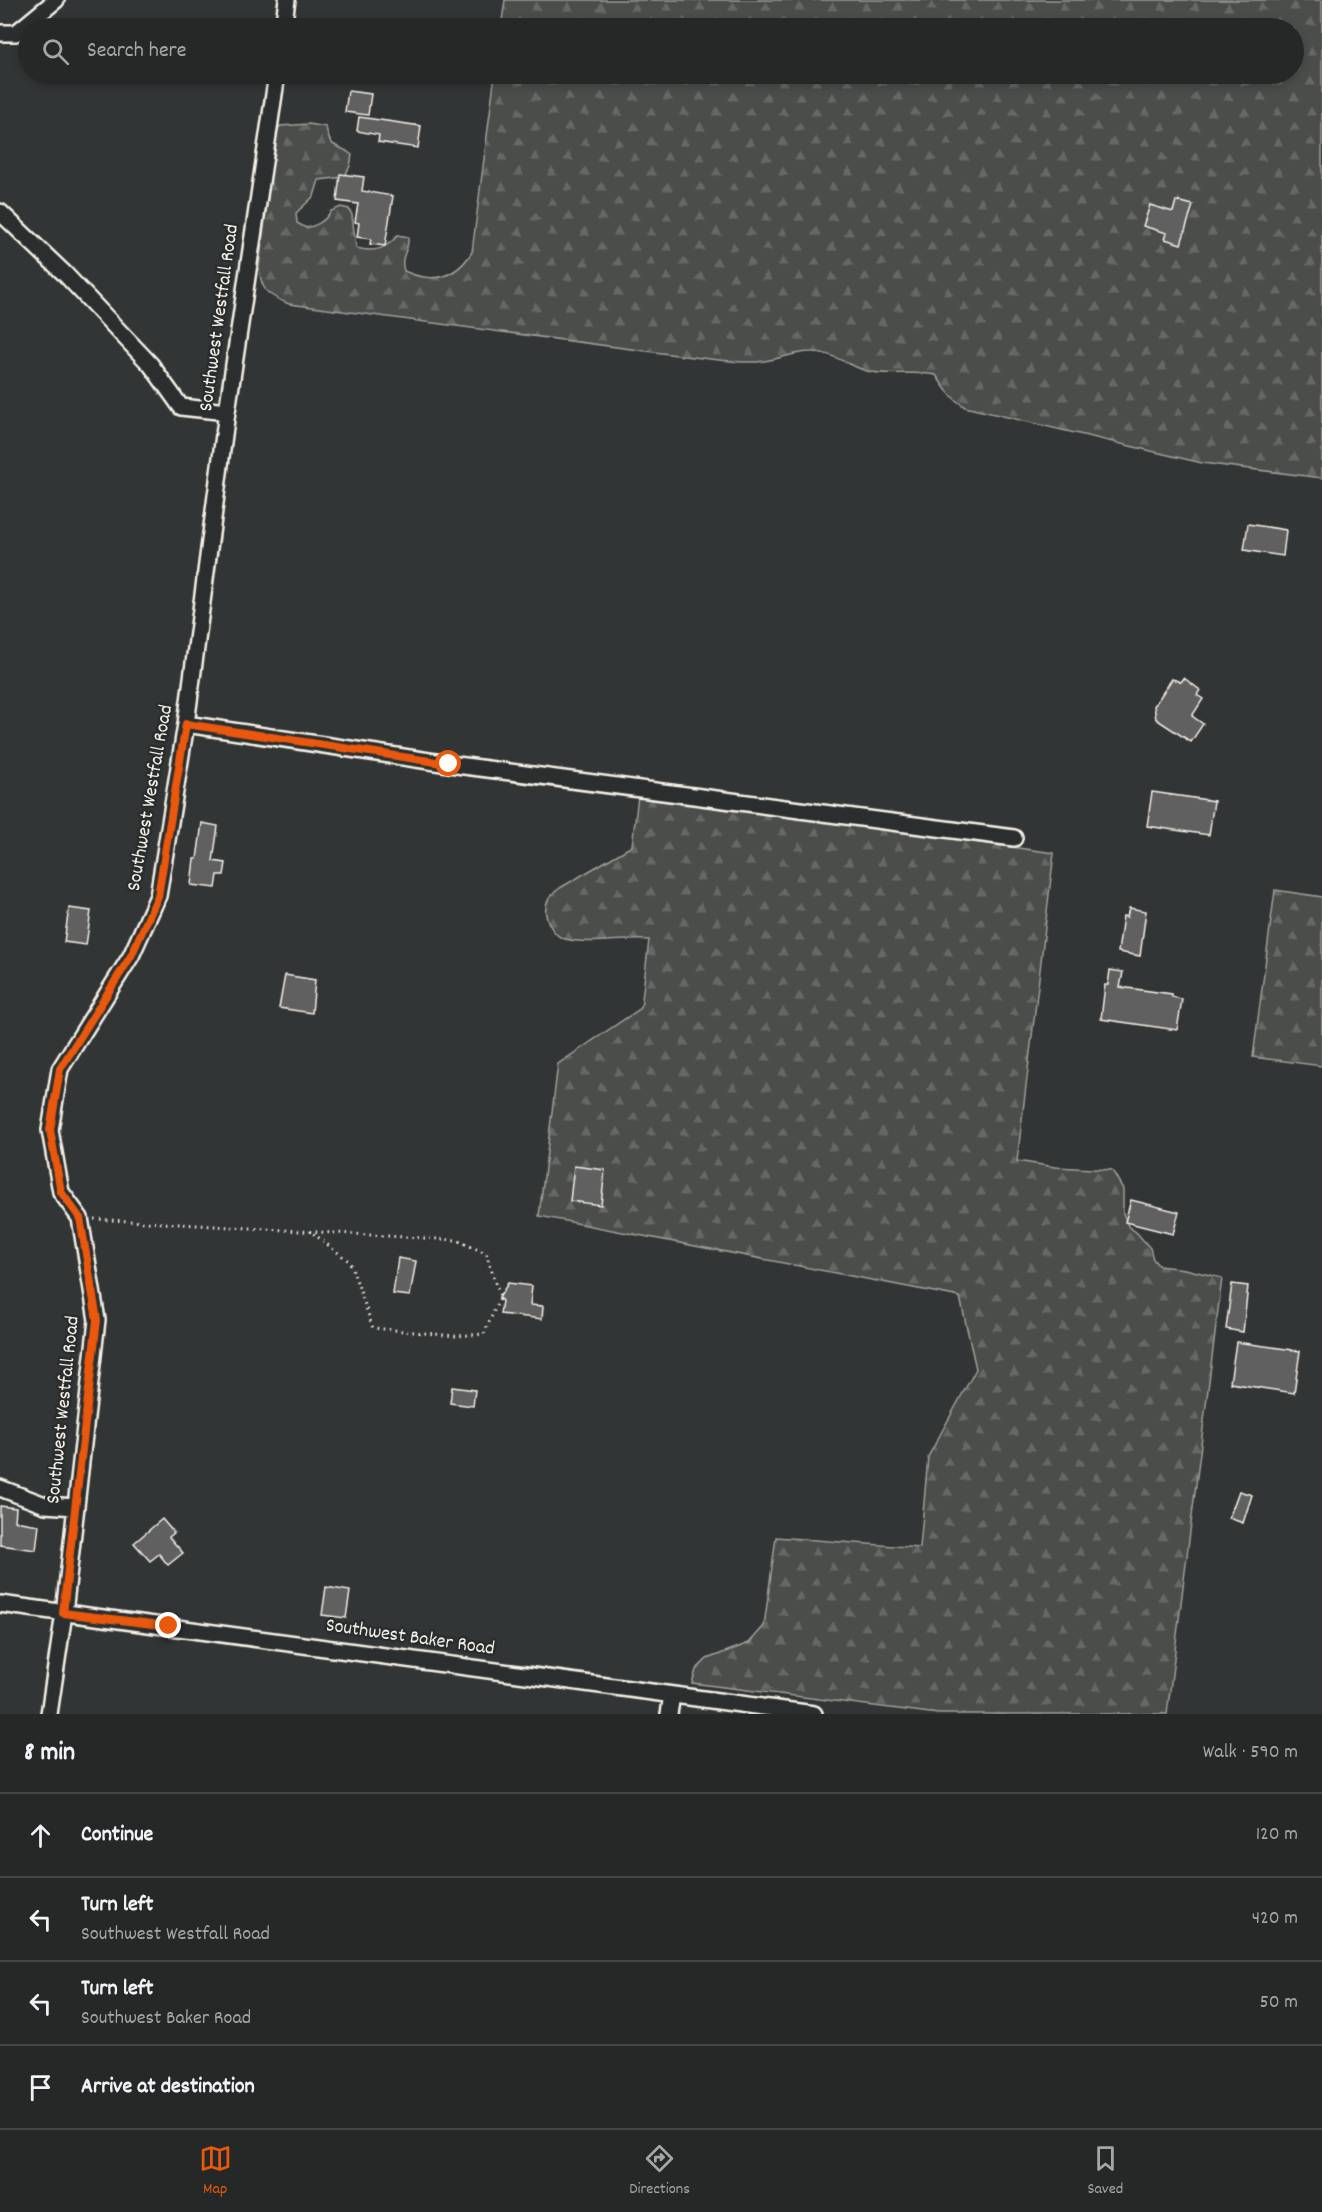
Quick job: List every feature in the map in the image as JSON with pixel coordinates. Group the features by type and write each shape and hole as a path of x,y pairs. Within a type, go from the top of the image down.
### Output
{"street":[{"path":"39,7 56,0"},
{"path":"284,18 287,0"},
{"path":"0,33 16,33 18,31"},
{"name":"Southwest Westfall Road","path":"49,1714 97,1320 80,1218 61,1192 50,1130 60,1069 131,956 158,896 186,724 227,412 276,84"},
{"path":"0,212 65,274 151,365 181,407 227,412"},
{"path":"186,724 449,764 1014,838"},
{"path":"0,1488 45,1505 76,1507"},
{"name":"Southwest Baker Road","path":"0,1604 814,1714"},
{"path":"669,1714 672,1695"}],"path":[{"path":"80,1218 310,1231 456,1240 486,1253 500,1296 484,1334 455,1336 372,1328 350,1262 310,1231"}],"green space":[{"path":"505,0 1322,0 1322,478 1202,463 965,407 949,393 936,375 876,373 818,352 797,353 756,362 724,361 289,304 266,291 261,282 259,267 276,134 280,126 309,124 326,127 332,144 352,155 350,166 344,177 319,180 314,196 296,213 297,223 306,228 321,222 331,211 341,207 349,209 352,215 356,248 380,249 398,235 408,237 408,246 403,261 404,271 434,278 459,268 472,252 494,84 1304,84 1304,18 502,18"},
{"path":"638,796 1054,853 1017,1161 1055,1167 1112,1170 1123,1189 1123,1213 1128,1226 1150,1248 1153,1259 1159,1266 1185,1269 1222,1278 1167,1714 938,1714 692,1683 696,1670 707,1659 749,1643 764,1626 776,1537 920,1548 928,1457 976,1369 960,1297 539,1216 558,1064 641,1008 649,940 574,941 561,938 550,926 546,906 551,896 560,888 632,846"},
{"path":"1275,890 1322,897 1322,1066 1253,1057"}],"building":[{"path":"348,91 371,94 368,115 345,112"},
{"path":"359,117 421,126 418,148 378,142 379,135 357,131"},
{"path":"340,174 364,177 362,191 393,196 385,246 370,244 371,239 357,237 359,223 355,222 358,204 337,201"},
{"path":"1176,201 1193,205 1181,244 1165,239 1167,233 1143,226 1150,205 1173,212"},
{"path":"1248,524 1286,530 1283,556 1244,550"},
{"path":"1184,678 1200,690 1197,695 1203,699 1192,716 1203,724 1191,742 1156,719 1154,706 1172,679 1181,682"},
{"path":"1152,792 1214,801 1209,835 1147,826"},
{"path":"202,823 218,826 213,861 226,863 224,875 218,875 216,888 191,885"},
{"path":"69,908 91,911 86,945 64,942"},
{"path":"1129,908 1146,911 1140,956 1118,952 1123,916 1127,917"},
{"path":"1110,970 1123,972 1120,987 1172,994 1172,997 1182,999 1177,1030 1101,1019 1105,985 1108,985"},
{"path":"285,975 315,980 312,1013 279,1008"},
{"path":"574,1166 605,1170 601,1205 570,1201"},
{"path":"1131,1200 1179,1212 1173,1234 1125,1222"},
{"path":"398,1258 416,1261 410,1296 393,1294"},
{"path":"508,1283 532,1286 530,1305 543,1306 542,1319 500,1314 502,1301 499,1298"},
{"path":"1232,1284 1248,1286 1243,1332 1226,1329"},
{"path":"1236,1342 1300,1351 1294,1393 1230,1383"},
{"path":"452,1387 475,1390 473,1406 450,1403"},
{"path":"1239,1491 1252,1495 1243,1523 1229,1518"},
{"path":"0,1506 16,1508 15,1521 39,1525 36,1550 0,1545"},
{"path":"162,1519 174,1533 169,1537 183,1553 168,1565 159,1554 150,1561 134,1543"},
{"path":"326,1587 350,1591 346,1618 322,1615"}],"route":[{"path":"169,1626 63,1613 97,1320 80,1218 61,1192 50,1130 60,1069 131,956 158,896 186,724 449,764"}]}
